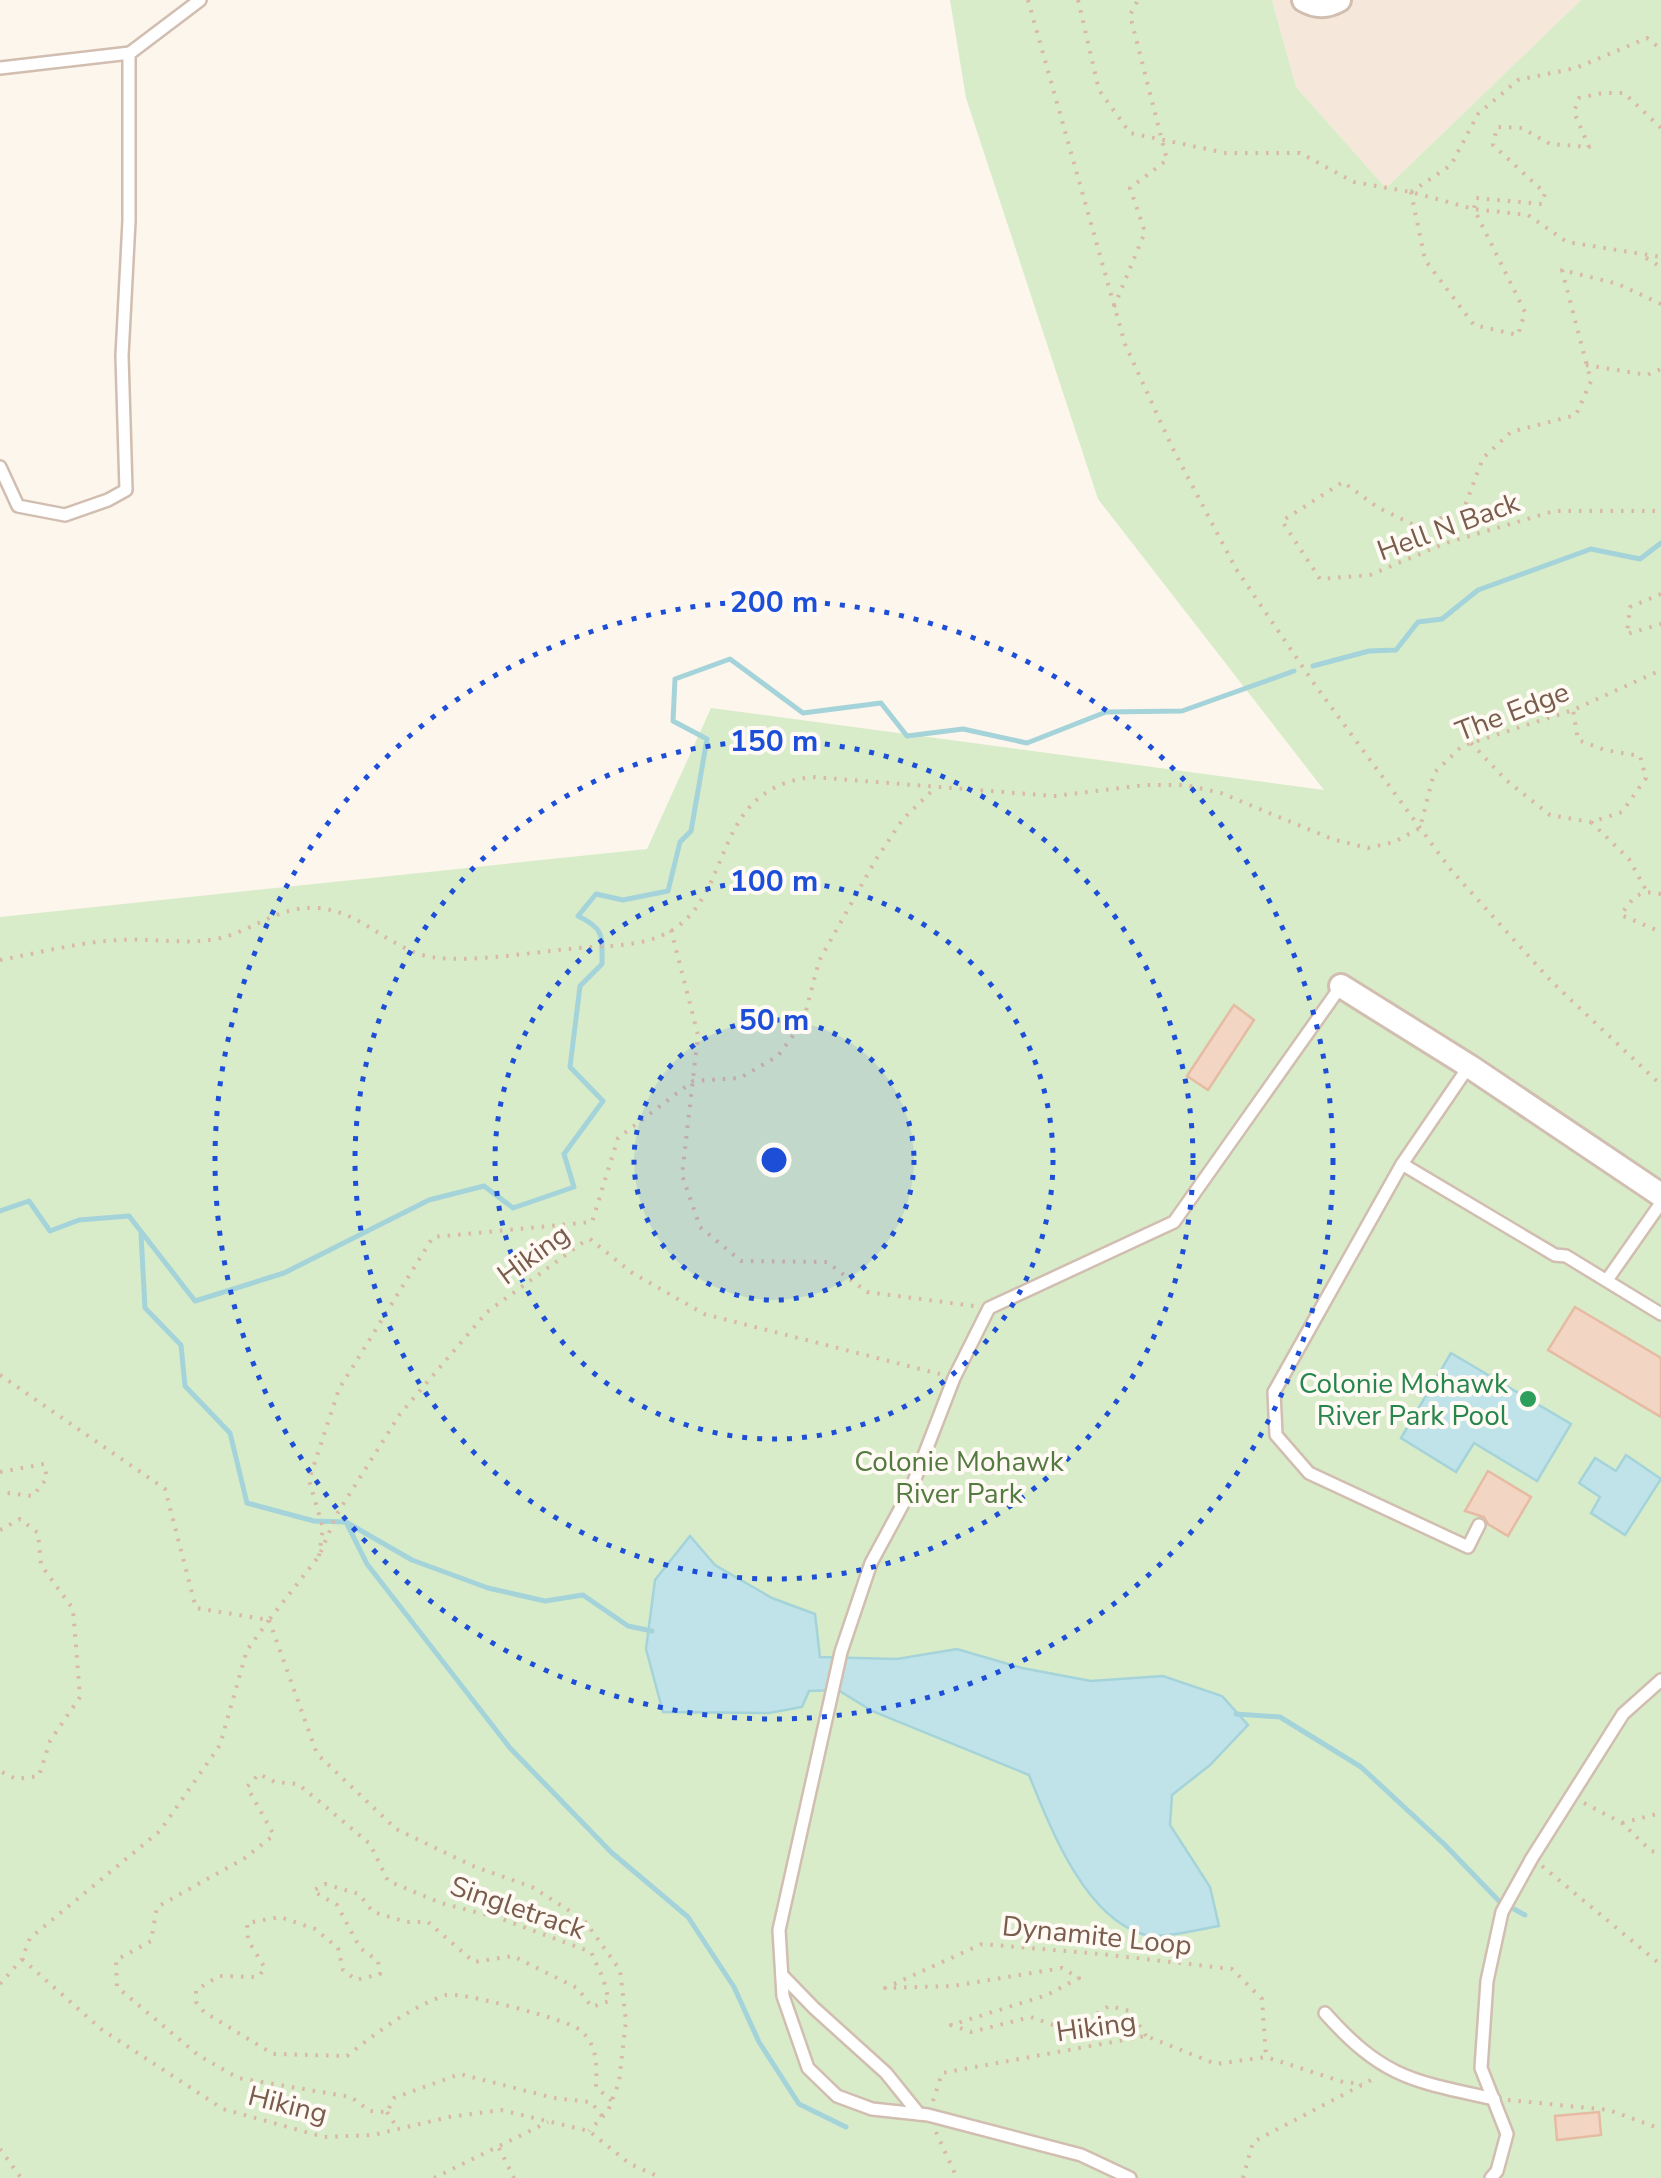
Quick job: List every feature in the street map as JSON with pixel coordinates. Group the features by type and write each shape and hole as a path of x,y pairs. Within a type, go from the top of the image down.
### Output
{"street":[{"path":"1304,0 1314,5 1330,5 1338,0"},
{"path":"1342,986 1661,1195"}],"lane":[{"path":"0,68 129,54 200,0"},
{"path":"0,467 18,506 65,515 126,490 122,356 129,221 129,54"},
{"path":"1130,2178 1081,2155 924,2115 872,2109 837,2096 808,2068 783,1996 779,1930 841,1652 871,1563 911,1489 954,1378 989,1308 1174,1222 1342,986"},
{"path":"1469,1066 1402,1164 1274,1392 1276,1435 1310,1472 1468,1547 1479,1526"},
{"path":"1402,1164 1661,1314"},
{"path":"1606,1280 1661,1203"},
{"path":"1491,2178 1497,2171 1507,2134 1481,2068 1487,1981 1502,1912 1623,1714 1661,1680"},
{"path":"782,1974 886,2073 924,2115"},
{"path":"1325,2013 1360,2051 1398,2076 1494,2099"}],"path":[{"path":"1028,0 1125,344 1172,447 1236,570 1315,686 1420,828 1496,922 1661,1086"},
{"path":"1078,0 1099,90 1130,133 1226,153 1300,153 1354,182 1474,209 1528,215 1566,242 1661,256"},
{"path":"1114,307 1144,232 1130,188 1167,160 1130,15 1138,0"},
{"path":"1411,192 1452,166 1478,114 1518,80 1576,68 1646,38 1661,48"},
{"path":"1411,192 1426,260 1474,325 1518,335 1525,312 1474,209 1476,198 1542,204 1545,193 1493,145 1497,127 1522,128 1550,144 1589,147 1574,112 1579,98 1602,92 1624,94 1661,128"},
{"path":"1642,255 1661,266"},
{"name":"Hell N Back","path":"1661,304 1618,284 1562,270 1591,381 1576,415 1511,432 1483,458 1463,511 1416,526 1376,507 1343,482 1282,521 1320,579 1370,575 1446,542 1554,511 1661,512"},
{"path":"1586,365 1647,375 1661,370"},
{"path":"1661,594 1630,607 1627,634 1661,624"},
{"name":"The Edge","path":"1420,828 1434,774 1462,746 1574,710 1661,670"},
{"path":"1471,743 1506,780 1550,815 1591,822 1622,812 1646,778 1640,756 1604,750 1578,740 1574,710"},
{"path":"0,960 116,940 214,940 270,916 308,907 332,909 358,918 395,943 434,957 647,940 672,930 692,913 705,896 744,812 760,794 777,785 813,776 1054,796 1145,785 1186,785 1221,793 1332,839 1368,848 1394,842 1420,828"},
{"path":"589,1238 618,1138 692,1081 740,1078 778,1056 802,1022 819,961 875,861 903,819 936,787"},
{"path":"1591,822 1629,859 1646,890"},
{"path":"1661,894 1646,890 1634,895 1621,914 1661,932"},
{"path":"672,930 698,1035 682,1174 700,1228 741,1260 827,1262 867,1292 989,1308"},
{"path":"319,1556 323,1528 310,1480 339,1389 433,1237 592,1222"},
{"name":"Hiking","path":"0,1984 22,1960 30,1938 160,1831 220,1744 247,1650 319,1556 337,1514 400,1414 487,1312 589,1238 631,1272 704,1314 954,1378"},
{"path":"0,1374 165,1489 196,1608 269,1620 317,1754 396,1829 473,1866 532,1888 584,1920 620,1970 626,2022 612,2102 590,2131"},
{"path":"0,1472 44,1464 47,1478 33,1496 0,1492"},
{"path":"0,1530 20,1520 38,1532 41,1565 73,1610 80,1697 50,1741 39,1776 16,1779 0,1771"},
{"name":"Singletrack","path":"387,2112 370,2111 351,2096 238,2078 198,2056 118,1987 116,1960 151,1941 157,1907 245,1858 274,1835 247,1787 259,1774 275,1782 298,1784 326,1807 370,1844 388,1881 441,1903 499,1918 590,1952 603,1978 608,2001 592,2007 577,1988 513,1956 474,1962 428,1922 407,1922 373,1912 359,1894 326,1884 313,1891 337,1905 360,1948 378,1961 380,1974 356,1980 343,1970 338,1948 316,1929 280,1917 248,1923 248,1940 265,1968 258,1977 219,1976 196,1990 196,2002 204,2012 272,2054 348,2056 386,2025 450,1993 510,2006 578,2028 594,2046 596,2088 612,2102"},
{"path":"1571,1796 1622,1823 1651,1851 1661,1853"},
{"path":"1622,1823 1661,1813"},
{"path":"1532,1858 1661,1966"},
{"name":"Dynamite Loop","path":"1146,2036 1130,2011 1109,2006 1070,2031 1031,2017 971,2032 951,2025 1047,1996 1079,1978 1062,1968 953,1986 885,1988 982,1944 1232,1969 1262,1999 1266,2056"},
{"name":"Hiking","path":"22,1960 101,2030 224,2109 324,2137 373,2135 449,2117 501,2110 590,2131 630,2164 662,2178"},
{"name":"Hiking","path":"924,2115 942,2073 1146,2036 1216,2064 1266,2056 1343,2082 1362,2084"},
{"path":"1243,2178 1252,2142 1391,2071"},
{"path":"398,2129 387,2112 394,2098 460,2074 519,2090 591,2102 602,2116"},
{"path":"1494,2099 1587,2106 1661,2128"},
{"path":"924,2115 957,2178"},
{"path":"434,2178 548,2122"},
{"path":"499,2148 514,2178"},
{"path":"0,2149 21,2178"}],"shaded area":[{"path":"1272,0 1581,0 1386,188 1296,87"}],"green space":[{"name":"Colonie Mohawk River Park","path":"950,0 1272,0 1296,87 1386,188 1581,0 1661,0 1661,2178 0,2178 0,917 647,849 711,708 1324,790 1098,499 966,98"}],"water":[{"path":"1451,1353 1571,1424 1537,1481 1474,1443 1456,1472 1401,1438"},
{"path":"1626,1455 1661,1479 1625,1535 1591,1513 1600,1497 1579,1483 1595,1458 1616,1471"},
{"path":"690,1536 715,1565 772,1598 815,1614 820,1657 897,1659 957,1649 1022,1668 1091,1681 1163,1676 1222,1696 1248,1725 1210,1765 1172,1795 1170,1825 1210,1887 1219,1926 1159,1936 1142,1934 1121,1924 1103,1909 1072,1867 1029,1775 872,1711 838,1690 809,1691 802,1707 769,1713 663,1712 646,1649 655,1580"}],"building":[{"path":"1234,1005 1254,1020 1208,1090 1187,1076"},
{"path":"1575,1307 1661,1358 1661,1417 1548,1350"},
{"path":"1488,1471 1531,1497 1508,1536 1488,1524 1484,1517 1465,1511"},
{"path":"1599,2112 1601,2135 1557,2140 1555,2116"}],"waterway":[{"path":"1313,666 1369,651 1396,650 1418,622 1442,619 1478,590 1591,549 1640,559 1661,543"},
{"path":"0,1211 29,1201 50,1231 79,1220 129,1216 195,1301 284,1273 429,1200 484,1186 513,1208 574,1187 564,1154 603,1101 570,1067 580,986 602,964 600,934 578,916 596,894 623,900 668,891 680,842 691,831 707,739 673,721 675,679 730,659 803,713 881,703 907,736 963,729 1027,743 1106,712 1182,711 1294,671"},
{"path":"141,1234 145,1308 181,1345 185,1386 230,1433 247,1503 314,1521 346,1522 412,1560 488,1588 545,1601 583,1595 628,1626 652,1631"},
{"path":"346,1522 367,1564 510,1748 611,1852 688,1917 734,1987 759,2042 799,2104 846,2127"},
{"path":"1236,1714 1280,1717 1361,1767 1499,1901"},
{"path":"1514,1909 1525,1915"}],"place":[{"name":"Colonie Mohawk River Park Pool","path":"1528,1399"}]}
